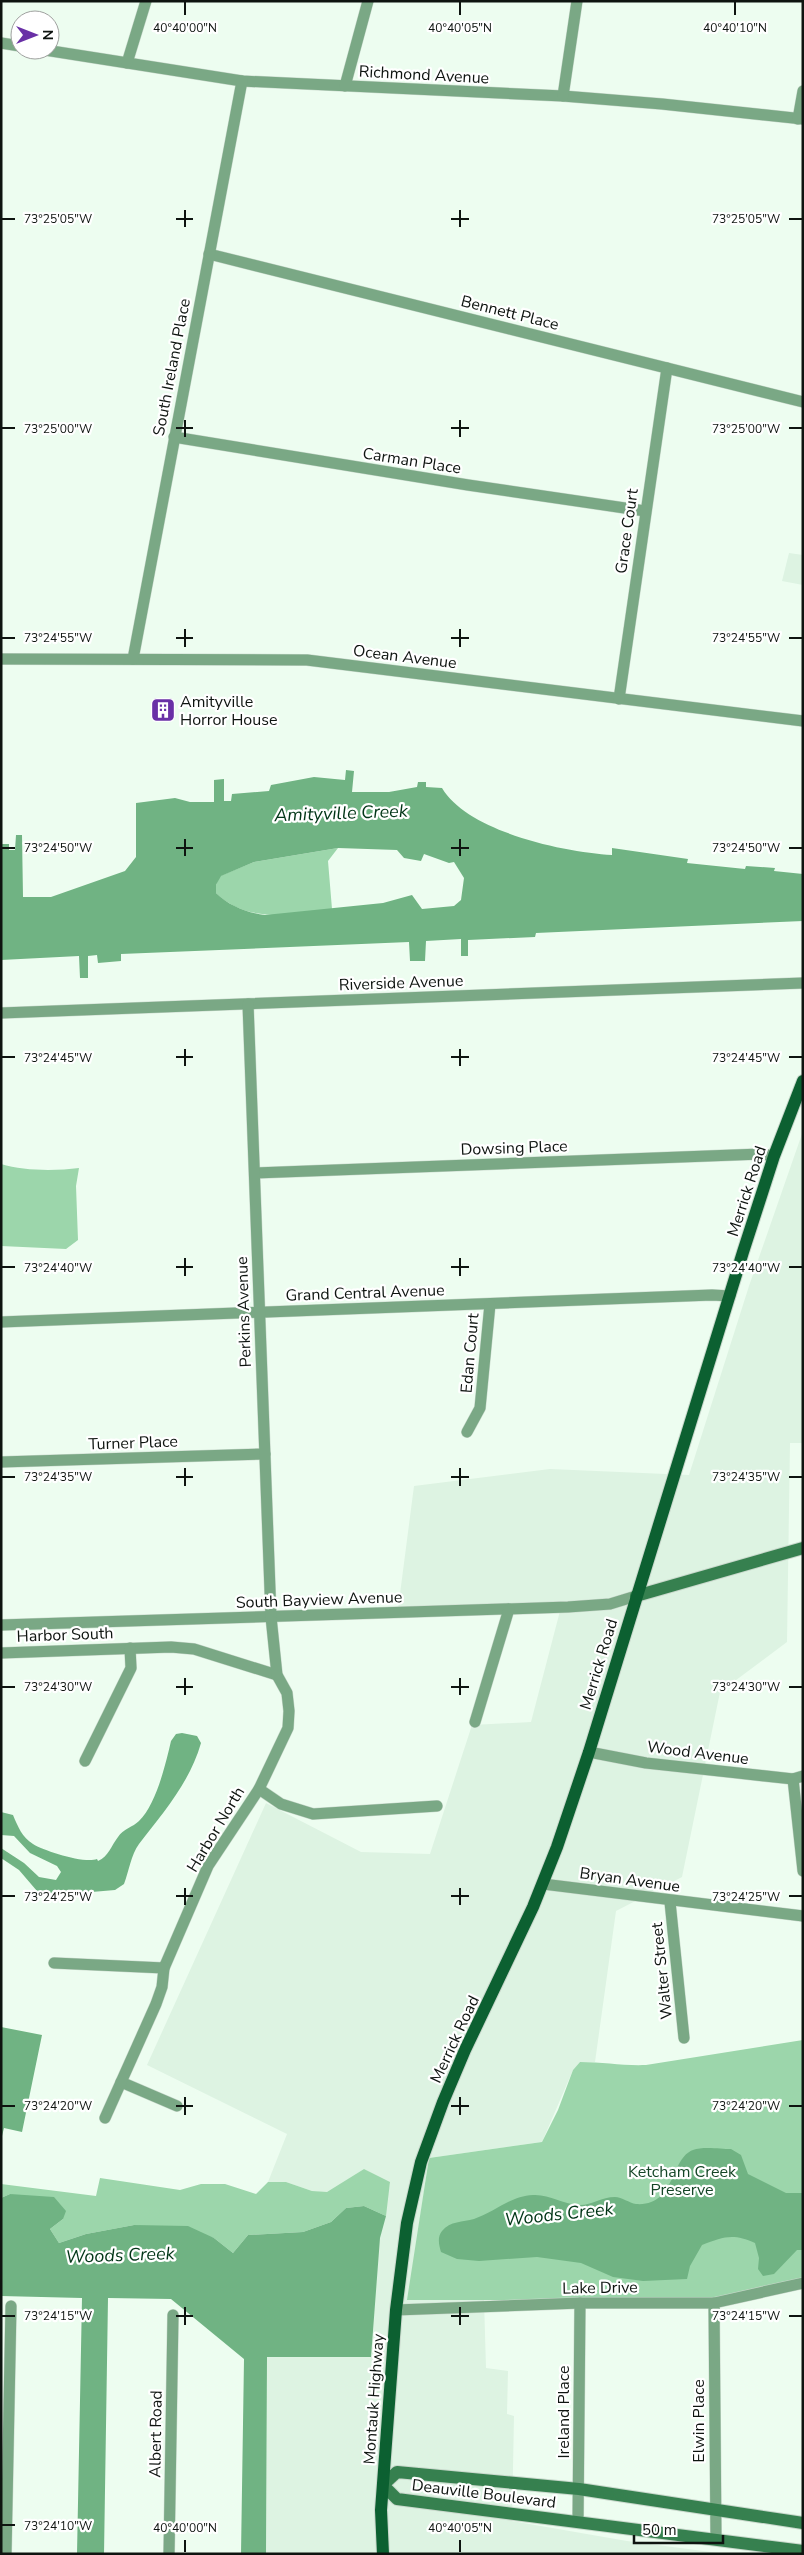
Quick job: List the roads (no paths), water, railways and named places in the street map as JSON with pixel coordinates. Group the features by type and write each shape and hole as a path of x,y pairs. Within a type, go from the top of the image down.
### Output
{"main road":[{"name":"Merrick Road","path":"403,2247 412,2194 426,2145 443,2102 543,1884 589,1752 774,1156 803,1081"},
{"name":"Montauk Highway","path":"383,2554 383,2486 396,2310 403,2247"}],"street":[{"path":"127,63 146,1"},
{"path":"345,86 368,1"},
{"path":"563,96 577,1"},
{"name":"Richmond Avenue","path":"60,52 242,81 563,96 662,104 800,119"},
{"name":"South Ireland Place","path":"133,659 242,81"},
{"path":"800,119 803,91"},
{"name":"Bennett Place","path":"209,254 803,402"},
{"name":"Grace Court","path":"619,700 667,368"},
{"name":"Carman Place","path":"174,437 468,485 645,510"},
{"name":"Ocean Avenue","path":"1,659 307,660 619,700 803,721"},
{"name":"Riverside Avenue","path":"1,1013 803,983"},
{"name":"Perkins Avenue","path":"248,1004 271,1617"},
{"name":"Dowsing Place","path":"255,1173 761,1154 774,1156"},
{"name":"Grand Central Avenue","path":"1,1322 712,1295 730,1296"},
{"name":"Edan Court","path":"467,1432 480,1408 490,1304"},
{"name":"Turner Place","path":"1,1462 265,1454"},
{"path":"636,1596 803,1548"},
{"name":"South Bayview Avenue","path":"1,1626 509,1609 610,1604 636,1596"},
{"path":"476,1722 509,1609"},
{"name":"Harbor North","path":"105,2118 156,2004 162,1988 164,1968 208,1866 258,1789 288,1728 290,1711 287,1693 277,1675 271,1617"},
{"name":"Harbor South","path":"1,1653 171,1647 194,1649 277,1675"},
{"name":"Harbor South","path":"85,1761 131,1668 130,1648"},
{"name":"Wood Avenue","path":"589,1752 646,1763 798,1778"},
{"path":"798,1778 803,1871"},
{"name":"Harbor North","path":"258,1789 281,1804 313,1814 437,1806"},
{"name":"Bryan Avenue","path":"543,1884 670,1902 803,1916"},
{"name":"Walter Street","path":"670,1902 684,2038"},
{"path":"54,1963 164,1968"},
{"path":"120,2082 177,2106"},
{"name":"Lake Drive","path":"396,2310 580,2303 714,2303 803,2282"},
{"name":"Ireland Place","path":"578,2521 580,2303"},
{"name":"Elwin Place","path":"714,2303 714,2510 716,2539"},
{"path":"6,2554 12,2306"},
{"name":"Albert Road","path":"169,2554 173,2315"},
{"name":"Deauville Boulevard","path":"803,2522 579,2489 397,2472 383,2486 397,2499 803,2551"}],"water":[{"name":"Amityville Creek","path":"346,770 354,771 352,792 389,792 417,787 418,782 426,782 426,787 442,788 455,803 473,817 495,828 544,844 612,855 612,848 688,859 687,863 745,869 746,866 775,868 774,871 803,874 803,921 536,933 535,937 468,940 468,956 461,956 461,939 426,941 425,961 410,961 409,942 121,954 121,961 98,963 97,955 88,956 88,978 80,978 79,956 1,960 1,844 9,844 9,850 15,850 16,835 22,835 23,897 51,897 125,871 136,857 136,803 175,798 190,802 214,802 214,780 224,779 224,801 231,801 232,794 269,791 271,785 314,777 345,780","holes":["338,848 397,850 404,858 421,861 424,854 449,863 454,862 464,878 461,900 454,906 422,909 412,895 383,903 265,915 239,908 227,902 216,893 216,885 221,876 254,862"]},
{"path":"182,1733 197,1736 201,1743 196,1757 183,1784 136,1848 124,1884 115,1890 45,1896 37,1891 19,1870 1,1858 1,1848 24,1863 39,1877 56,1880 61,1872 57,1866 30,1853 14,1836 1,1835 1,1812 13,1815 23,1835 38,1847 83,1860 97,1859 98,1861 102,1859 120,1834 137,1823 145,1814 160,1783 171,1741 176,1734"},
{"path":"1,2027 42,2035 22,2132 4,2128 1,2140"},
{"name":"Woods Creek","path":"702,2148 731,2149 741,2155 748,2174 786,2193 803,2193 803,2250 797,2250 774,2274 763,2276 758,2269 759,2258 755,2243 734,2237 722,2238 702,2245 690,2266 687,2279 643,2281 613,2277 581,2263 537,2257 479,2261 457,2259 441,2252 439,2238 440,2233 445,2228 482,2216 517,2198 539,2195 583,2205 615,2197 636,2204 649,2203 659,2198 666,2190 680,2162 693,2150"},
{"name":"Woods Creek","path":"10,2194 54,2197 66,2211 63,2219 50,2229 59,2243 86,2234 134,2225 188,2226 214,2238 233,2253 248,2235 303,2232 331,2222 346,2208 364,2206 386,2216 380,2238 371,2357 267,2357 266,2554 241,2554 244,2359 171,2299 108,2298 104,2554 77,2554 82,2298 1,2296 1,2198"}],"place":[{"name":"Amityville Horror House","path":"163,710"}],"park label":[{"name":"Ketcham Creek Preserve","path":"682,2180"}]}
